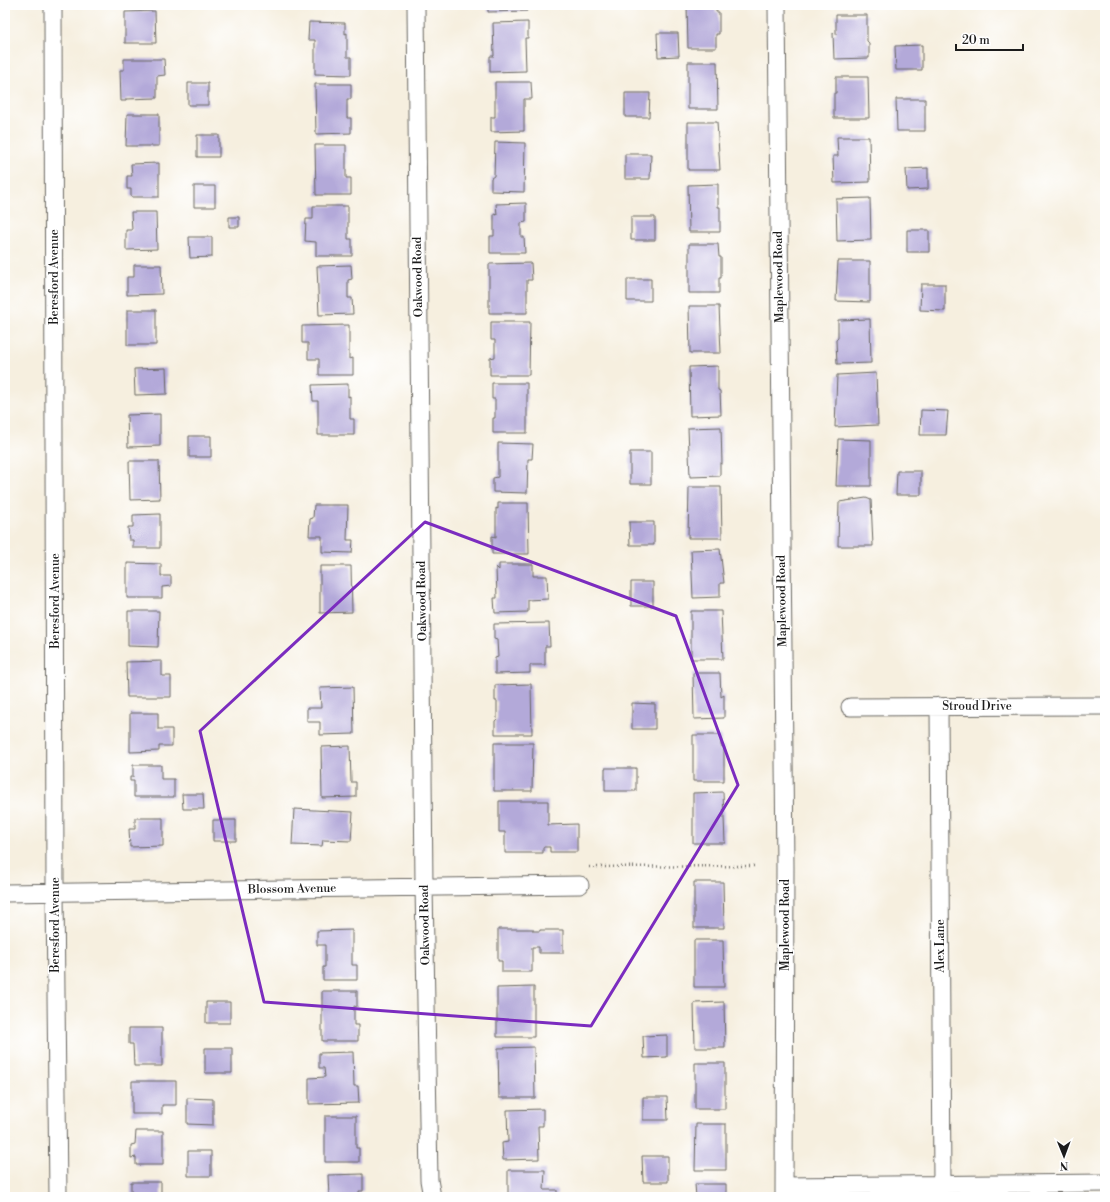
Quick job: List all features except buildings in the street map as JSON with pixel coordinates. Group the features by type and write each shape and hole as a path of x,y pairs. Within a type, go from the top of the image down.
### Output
{"street":[{"name":"Beresford Avenue","path":"53,5 55,893 58,1197"},
{"name":"Oakwood Road","path":"416,5 424,886 429,1180 432,1197"},
{"name":"Maplewood Road","path":"777,5 784,851 784,1192"},
{"name":"Alex Lane","path":"939,706 942,1185"},
{"name":"Stroud Drive","path":"850,707 1105,706"},
{"name":"Blossom Avenue","path":"5,893 580,885"},
{"path":"784,1192 942,1185 1105,1183"}],"path":[{"path":"583,867 754,866"}],"highlighted area":[{"path":"425,522 676,616 738,785 591,1026 264,1002 200,731"}]}
